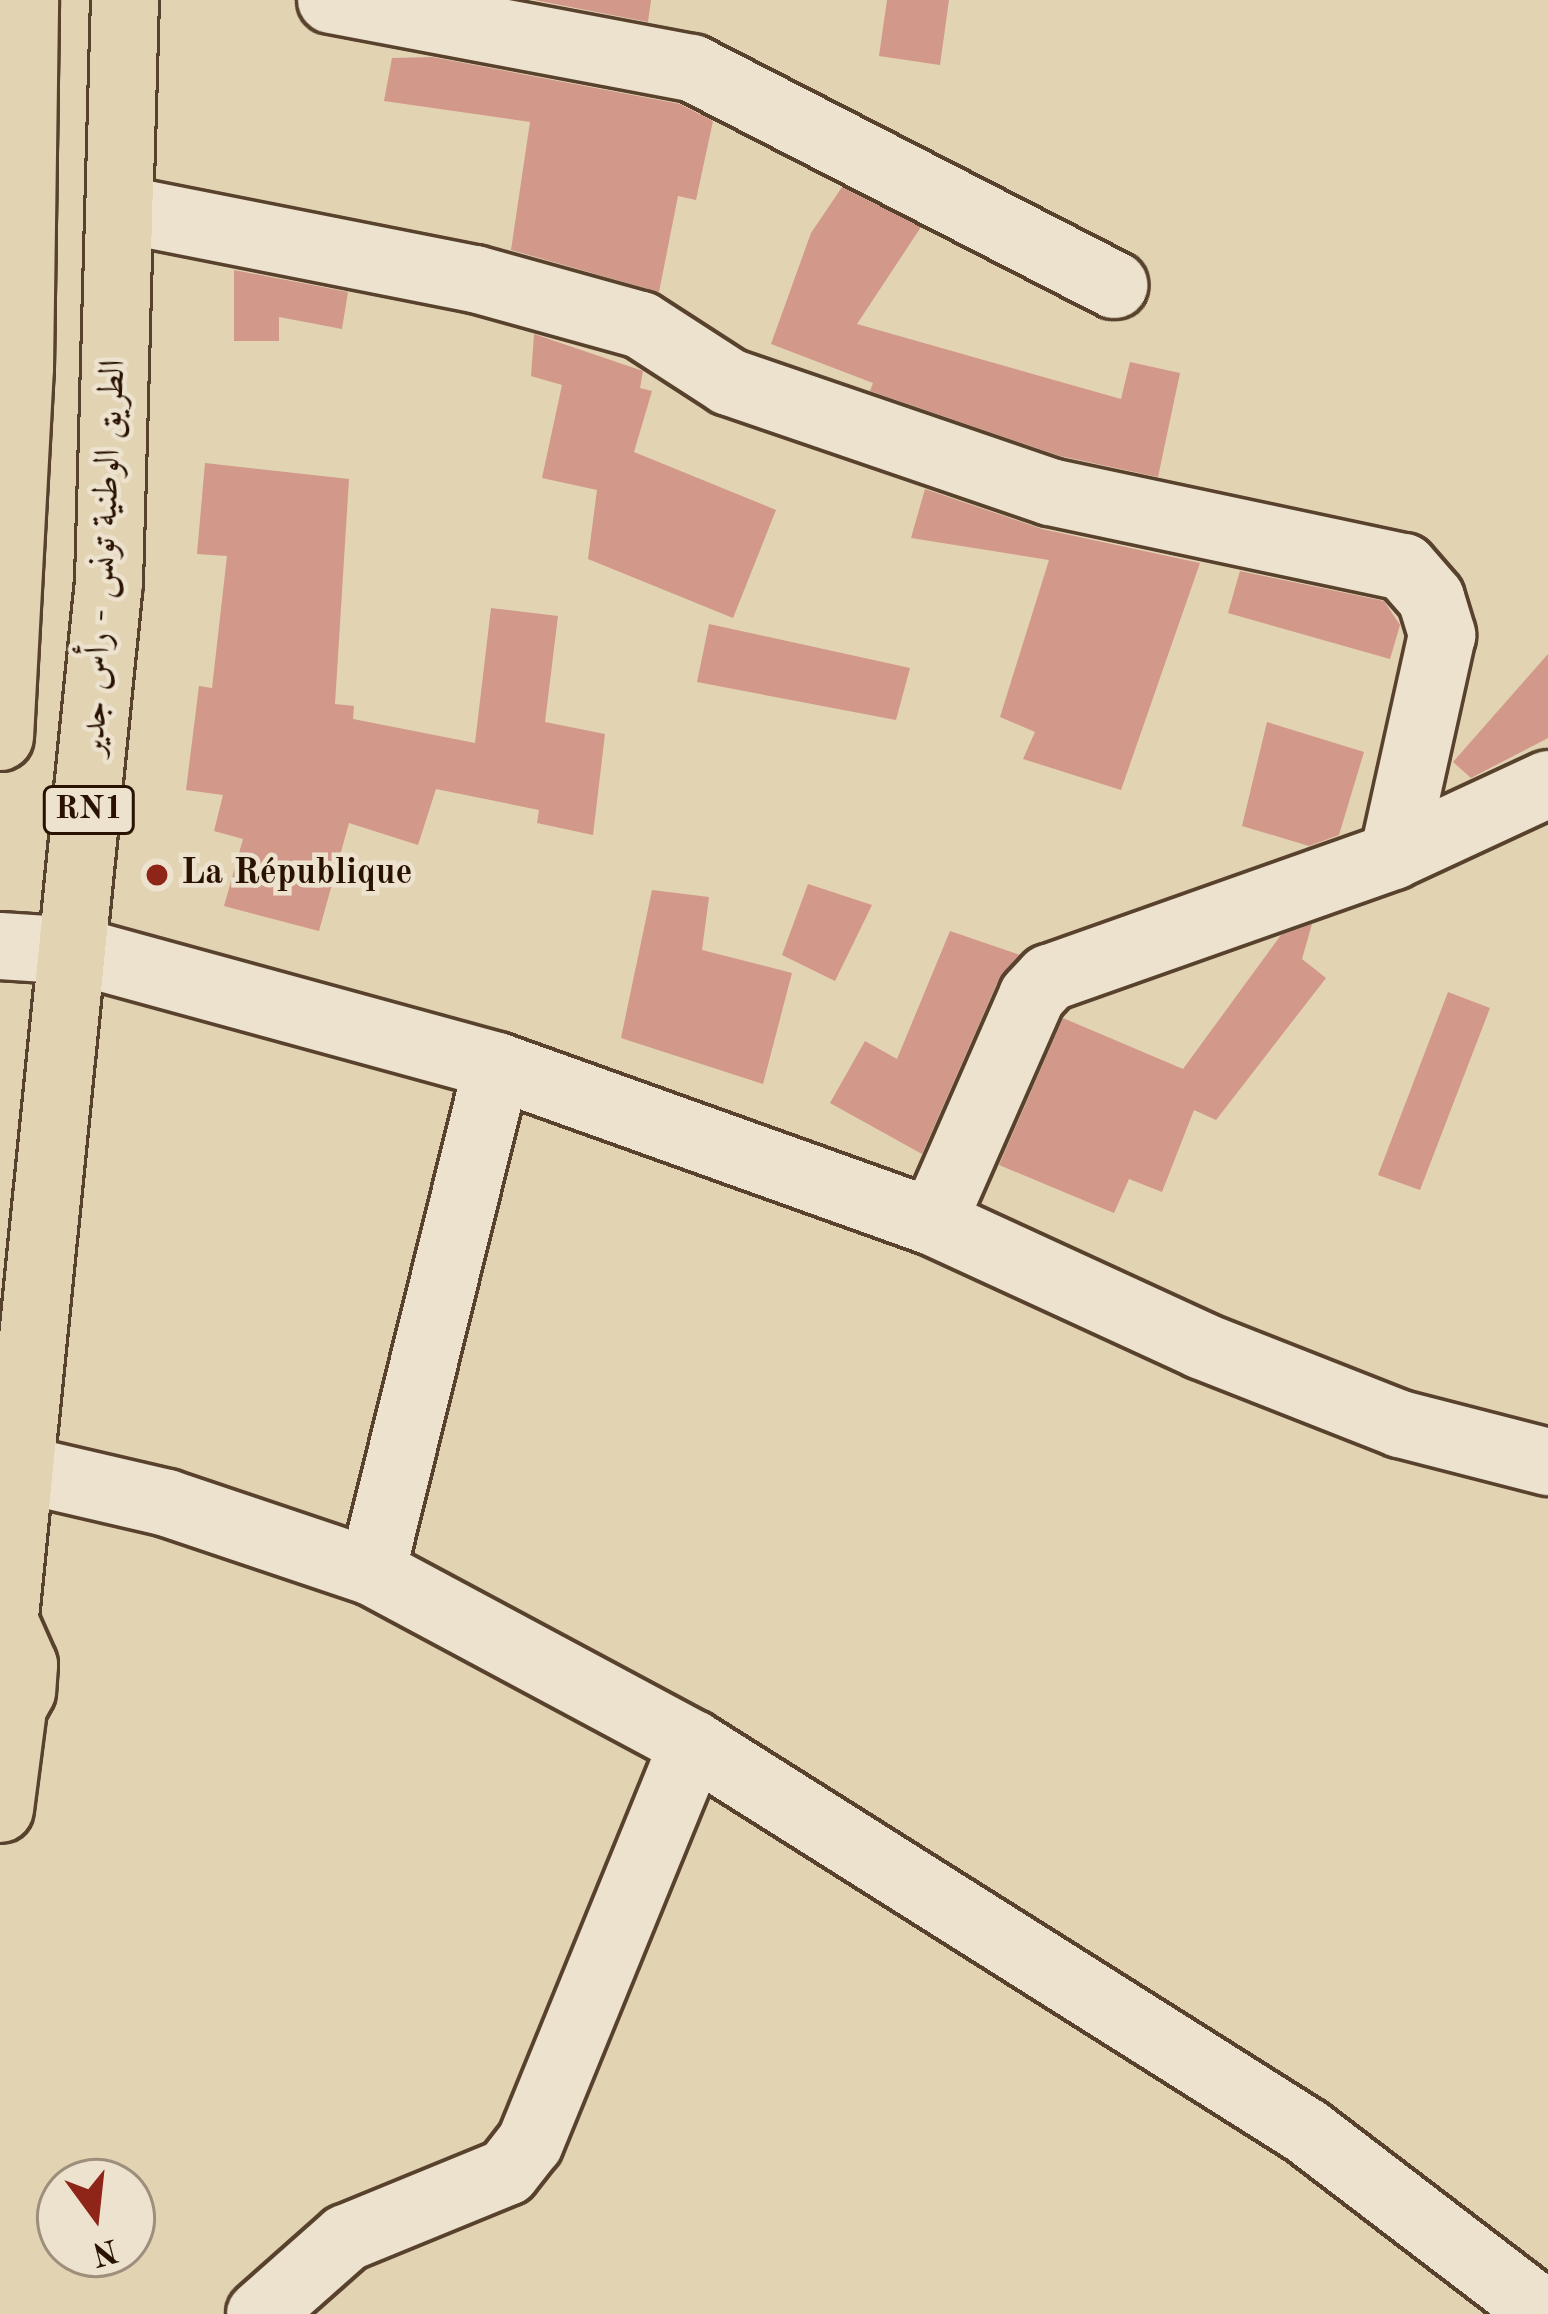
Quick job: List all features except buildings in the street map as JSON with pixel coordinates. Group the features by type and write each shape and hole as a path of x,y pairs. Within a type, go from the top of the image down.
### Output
{"highway":[{"path":"0,737 20,368 26,0"},
{"name":"الطريق الوطنية تونس - رأس جدير","path":"3,1614 77,951 109,581 126,210 125,0"},
{"name":"RN1","path":"0,1809 6,1724 24,1665 3,1614"}],"street":[{"path":"331,0 692,68 1115,285"},
{"path":"126,210 496,285 640,326 729,382 1050,492 1404,568 1431,598 1442,635 1393,856"},
{"path":"933,1222 1031,996 1049,979 1393,856 1548,784"},
{"path":"0,946 77,951 497,1066 933,1222 1224,1355 1400,1424 1548,1462"},
{"path":"372,1572 497,1066"},
{"path":"17,1468 167,1503 372,1572 692,1744 1306,2131 1545,2314"},
{"path":"260,2314 346,2238 507,2172 530,2144 692,1744"}],"place":[{"name":"La République","path":"157,875"}]}
